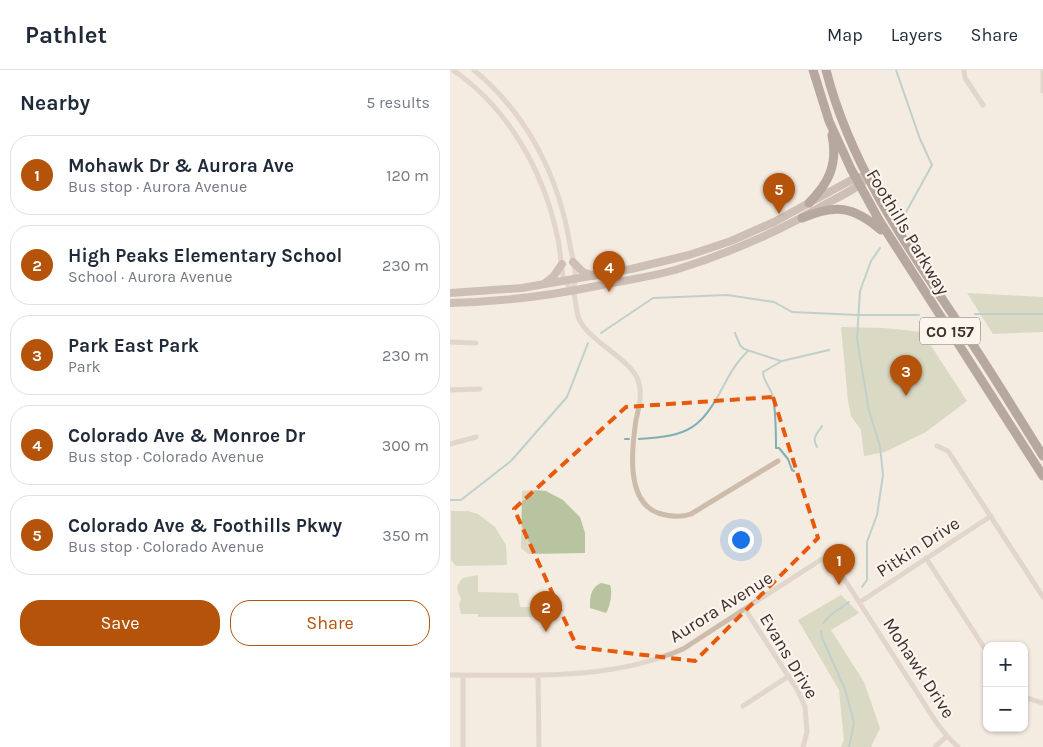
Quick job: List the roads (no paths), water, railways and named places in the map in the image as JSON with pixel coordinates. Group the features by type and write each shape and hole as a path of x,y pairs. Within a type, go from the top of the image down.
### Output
{"highway":[{"name":"Foothills Parkway","path":"813,70 829,120 857,181 899,254 1043,476"},
{"name":"Foothills Parkway","path":"826,70 840,116 868,176 918,262 1043,456"},
{"path":"809,203 826,183 834,164 834,149 829,120"},
{"path":"802,218 829,209 856,212 882,231 899,254"}],"main road":[{"path":"450,293 522,288 631,269 689,255 731,241 868,176"},
{"path":"450,304 498,301 573,291 645,277 699,262 735,250 802,218 857,181"},
{"path":"573,262 583,272 594,276"},
{"path":"544,284 553,277 562,264"}],"street":[{"path":"453,70 481,91 494,105 529,158 550,209 558,236 565,281 573,291"},
{"path":"474,70 503,96 523,123 550,172 562,206 576,279 573,291 576,313 580,322 596,340 632,371 639,383 641,398 636,420 633,452 634,484 646,505 664,515 679,516 691,514 778,461"},
{"path":"964,70 965,78 983,104"},
{"path":"1043,70 1043,91"},
{"path":"450,342 476,343"},
{"path":"450,390 480,389"},
{"path":"450,444 476,437"},
{"path":"937,446 948,451 1043,597"},
{"name":"Pitkin Drive","path":"860,602 991,516"},
{"path":"926,558 983,646"},
{"name":"Aurora Avenue","path":"450,675 590,673 658,659 683,649 822,559 830,560 834,563 860,602"},
{"name":"Mohawk Drive","path":"860,602 936,722 958,747"},
{"name":"Evans Drive","path":"745,609 789,676 805,707 807,732 803,747"},
{"path":"463,675 463,747"},
{"path":"538,675 539,747"},
{"path":"743,706 789,676"},
{"path":"1028,698 1043,703"},
{"path":"935,747 947,736"}],"waterway":[{"path":"896,70 920,139 932,165 905,214"},
{"path":"862,587 867,580 867,542 877,515 883,475 880,446 869,411 857,339 860,291 871,261 880,248"},
{"path":"601,333 653,298 727,295 774,302 792,312 919,315"},
{"path":"975,314 1043,314"},
{"path":"735,333 740,345 744,349 781,361"},
{"path":"450,500 461,500 511,461 567,397 588,343"},
{"path":"794,471 788,459 779,448 776,448 773,397 763,372 782,361 829,350"},
{"path":"639,439 656,438 682,432 700,421 716,400 734,367 748,351"},
{"path":"817,447 815,438 822,426"},
{"path":"823,623 849,602"},
{"path":"821,631 822,638 845,689 854,723 849,747"}],"place":[{"name":"Colorado Ave & Foothills Pkwy","path":"779,214"},
{"name":"Colorado Ave & Monroe Dr","path":"609,292"},
{"name":"Park East Park","path":"906,396"},
{"name":"Mohawk Dr & Aurora Ave","path":"839,585"},
{"name":"High Peaks Elementary School","path":"546,632"}]}
